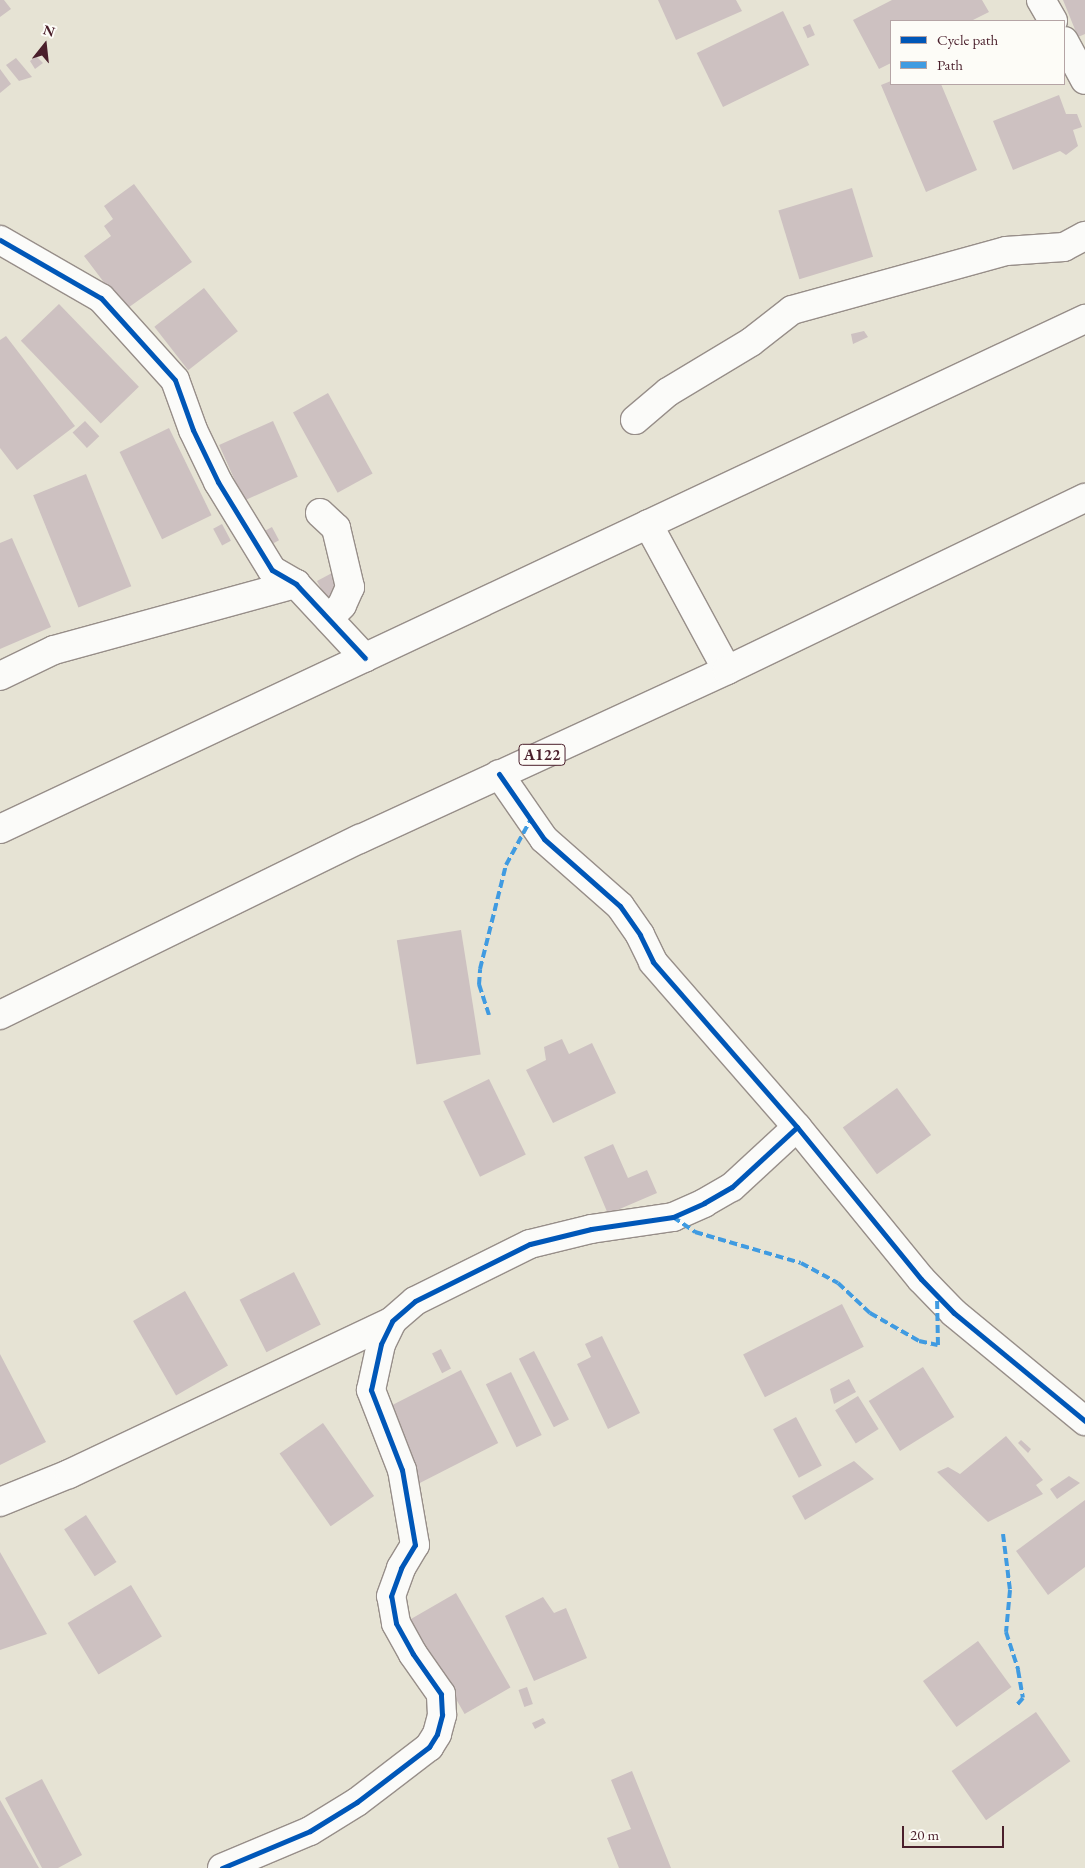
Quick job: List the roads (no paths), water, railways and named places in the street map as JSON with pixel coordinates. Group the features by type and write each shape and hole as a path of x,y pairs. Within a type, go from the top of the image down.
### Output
{"main road":[{"path":"1041,0 1051,20"},
{"path":"1065,44 1085,80"},
{"path":"635,420 668,392 751,342 792,310 1006,251 1064,247 1085,236"},
{"path":"0,240 101,298 175,380 193,430 223,490 272,570 296,584 365,658"},
{"path":"0,829 1085,319"},
{"name":"A122","path":"0,1015 499,774 727,670 1085,498"},
{"path":"320,514 336,528 350,587 342,605 329,619"},
{"path":"648,524 727,670"},
{"path":"0,676 54,650 296,584"},
{"path":"499,774 544,839 620,906 640,935 653,962 797,1127 921,1280 954,1313 1085,1421"},
{"path":"0,1502 69,1474 392,1321 415,1301 530,1244 591,1229 673,1217 704,1203 732,1187 797,1127"},
{"path":"222,1868 318,1826 429,1747 437,1734 442,1715 440,1694 412,1654 396,1623 391,1596 401,1568 415,1545 402,1470 371,1390 380,1344 392,1321"}]}
